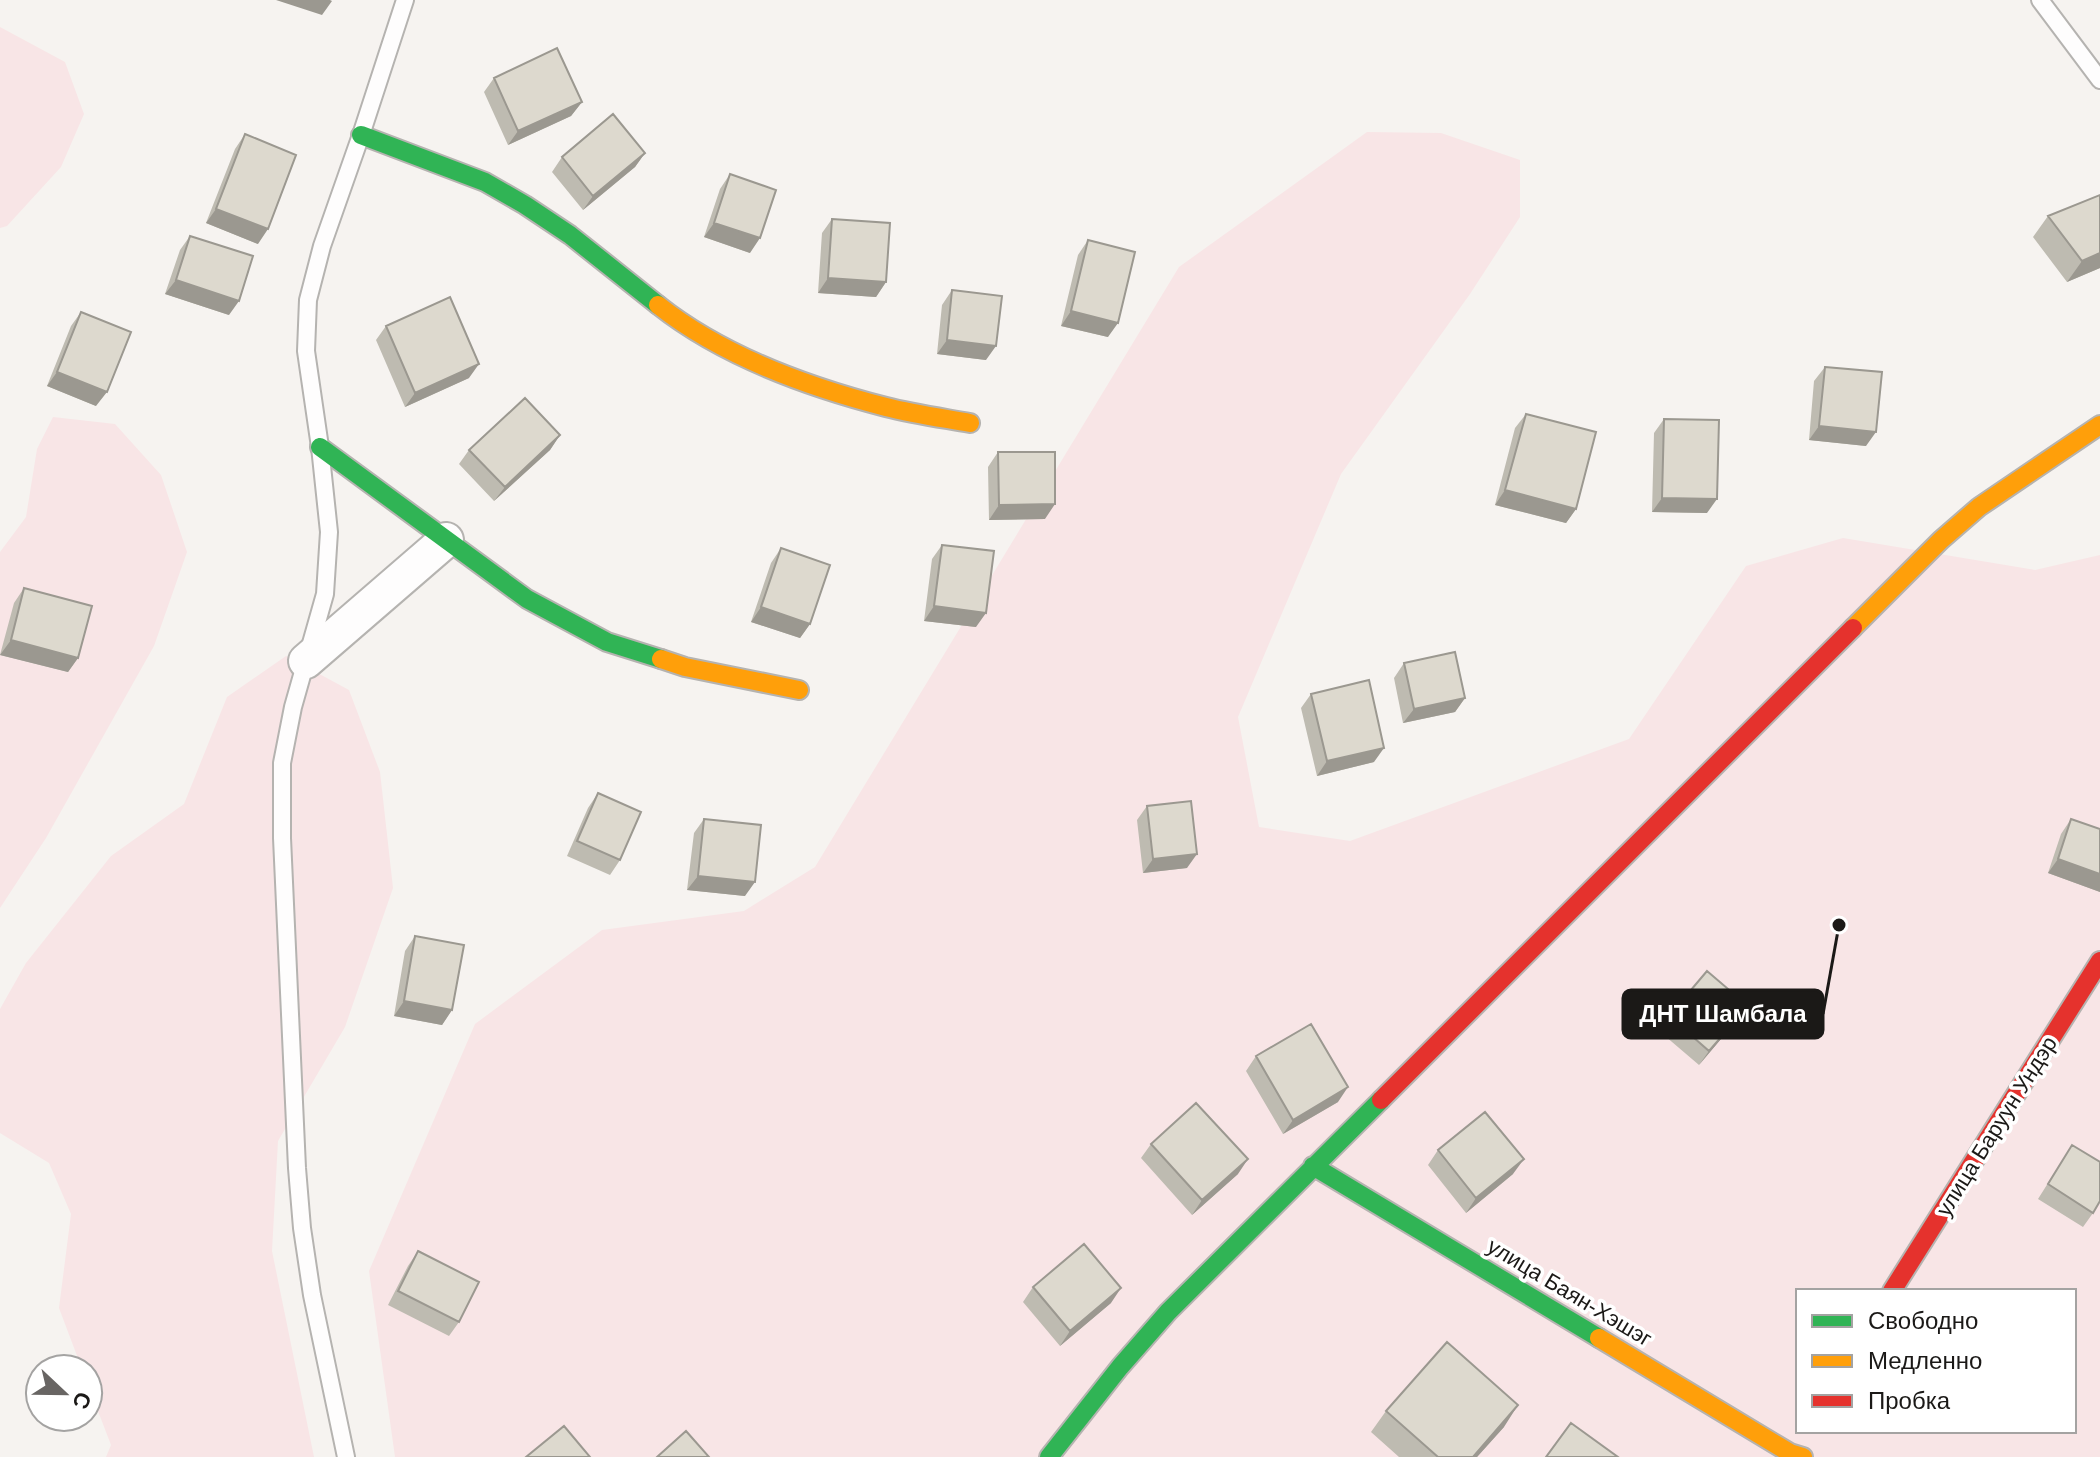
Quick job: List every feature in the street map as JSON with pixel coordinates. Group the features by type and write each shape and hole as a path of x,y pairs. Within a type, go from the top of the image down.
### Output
{"street":[{"path":"361,135 485,182 525,205 570,235 677,320 738,354 823,390 889,408 970,423"},
{"path":"1049,1457 1168,1312 1941,540 1979,507 2100,425"},
{"path":"320,447 527,599 607,642 685,667 799,690"},
{"path":"306,661 446,540"},
{"name":"улица Баруун Ундэр","path":"1893,1289 2100,961"},
{"name":"улица Баян-Хэшэг","path":"1313,1166 1799,1447"}],"lane":[{"path":"346,1457 312,1295 302,1228 282,838 282,763 293,707 325,594 329,532 306,351 308,300 322,246 405,0"},
{"path":"2040,0 2100,80"}],"shaded area":[{"path":"0,27 65,62 84,114 61,167 7,226 0,228"},
{"path":"1367,132 1441,133 1520,160 1520,217 1470,294 1341,474 1238,717 1259,827 1350,841 1629,739 1746,566 1843,538 2035,570 2100,555 2100,1457 395,1457 369,1271 475,1024 602,930 744,911 815,867 1179,267"},
{"path":"53,417 115,424 161,475 187,552 154,646 46,838 0,908 0,552 26,517 37,449"},
{"path":"286,656 349,690 380,772 393,888 345,1027 278,1141 272,1251 314,1457 106,1457 111,1445 104,1427 104,1353 76,1353 59,1308 71,1214 49,1163 0,1133 0,1009 26,963 111,856 184,804 227,697"}],"building":[{"path":"557,48 582,102 518,131 494,78"},
{"path":"613,114 645,153 593,196 562,157"},
{"path":"245,134 296,155 268,229 216,209"},
{"path":"730,174 776,190 760,238 714,223"},
{"path":"2100,195 2100,253 2082,261 2048,216"},
{"path":"832,219 890,223 886,282 828,278"},
{"path":"190,236 253,256 239,301 176,280"},
{"path":"1088,240 1135,252 1118,323 1071,311"},
{"path":"952,290 1002,296 996,346 947,340"},
{"path":"450,297 479,364 415,393 386,326"},
{"path":"81,312 131,332 107,392 57,372"},
{"path":"1825,367 1882,372 1876,432 1819,426"},
{"path":"525,398 560,435 505,487 469,450"},
{"path":"1526,414 1596,432 1576,509 1505,490"},
{"path":"1664,419 1719,420 1717,499 1662,498"},
{"path":"998,452 1055,452 1055,504 999,505"},
{"path":"942,545 994,551 986,613 934,606"},
{"path":"781,548 830,565 810,624 761,607"},
{"path":"24,588 92,606 78,658 11,640"},
{"path":"1455,652 1465,698 1414,709 1404,663"},
{"path":"1369,680 1384,748 1327,761 1311,694"},
{"path":"598,793 641,812 620,860 577,841"},
{"path":"1191,801 1197,854 1153,859 1147,806"},
{"path":"704,819 761,825 755,882 698,876"},
{"path":"2071,819 2100,829 2100,874 2058,859"},
{"path":"415,936 464,945 452,1010 404,1001"},
{"path":"1707,971 1748,1006 1709,1051 1669,1016"},
{"path":"1311,1024 1348,1087 1293,1120 1256,1056"},
{"path":"1196,1103 1248,1159 1202,1200 1151,1144"},
{"path":"1485,1112 1524,1159 1476,1198 1438,1150"},
{"path":"2072,1145 2100,1162 2100,1201 2093,1213 2048,1184"},
{"path":"1084,1244 1121,1288 1070,1331 1033,1287"},
{"path":"418,1251 479,1282 459,1322 398,1291"},
{"path":"1447,1342 1518,1405 1473,1457 1438,1457 1386,1411"},
{"path":"1571,1423 1618,1457 1546,1457"},
{"path":"564,1426 590,1457 526,1457"},
{"path":"686,1431 709,1457 657,1457"}],"traffic: fast":[{"path":"361,135 485,182 570,235 658,305"},
{"path":"320,447 527,599 607,642 661,659"},
{"path":"1049,1457 1168,1312 1381,1100"},
{"path":"1313,1166 1599,1338"}],"traffic: slow":[{"path":"658,305 709,339 796,379 886,407 970,423"},
{"path":"1853,628 1941,540 1979,507 2100,425"},
{"path":"661,659 685,667 799,690"},
{"path":"1599,1338 1790,1453 1803,1457"}],"traffic: jam":[{"path":"1381,1100 1853,628"},
{"path":"1893,1289 2100,961"}],"place":[{"name":"ДНТ Шамбала","path":"1839,925"}]}
